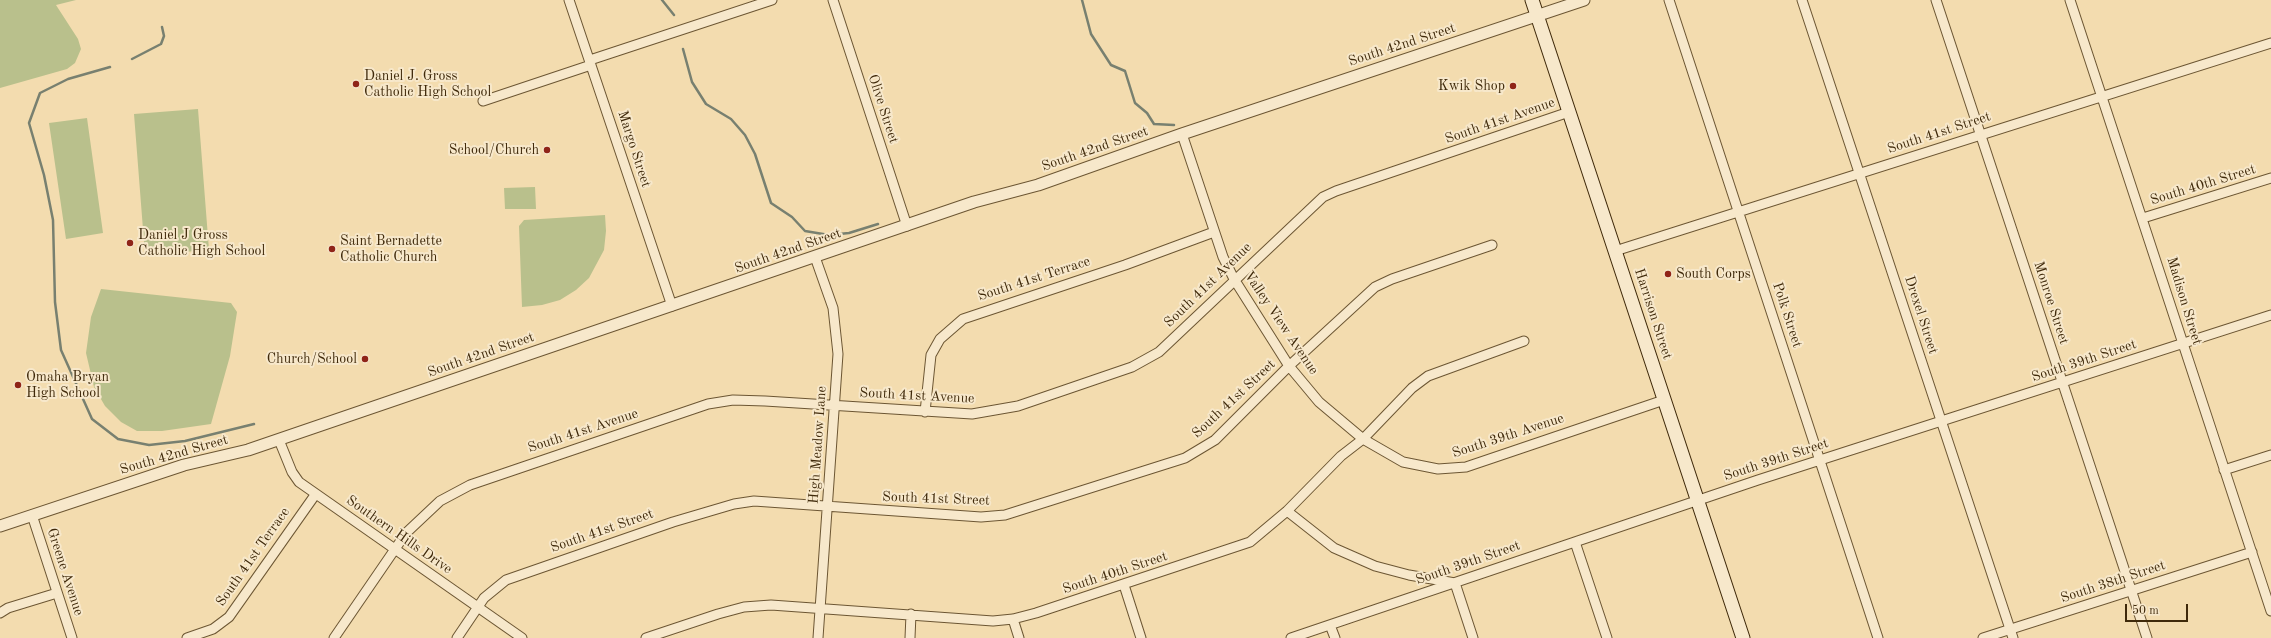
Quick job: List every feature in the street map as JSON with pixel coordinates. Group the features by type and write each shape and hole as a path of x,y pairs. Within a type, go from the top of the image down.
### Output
{"main road":[{"name":"Harrison Street","path":"1532,0 1743,638"}],"street":[{"name":"Margo Street","path":"569,0 672,306"},
{"path":"483,101 772,0"},
{"name":"Olive Street","path":"833,0 907,226"},
{"name":"South 42nd Street","path":"0,526 184,465 248,450 279,440 974,202 1038,185 1182,134 1584,0"},
{"name":"Polk Street","path":"1669,0 1878,638"},
{"name":"Drexel Street","path":"1802,0 2011,634"},
{"name":"Monroe Street","path":"1936,0 2147,638"},
{"name":"Madison Street","path":"2070,0 2270,606"},
{"name":"South 41st Street","path":"1615,251 2102,95 2271,43"},
{"name":"South 41st Avenue","path":"334,638 406,534 429,510 440,501 470,485 708,404 733,400 972,414 1018,406 1132,367 1159,352 1234,279 1323,197 1336,191 1569,112"},
{"name":"Valley View Avenue","path":"1182,134 1214,232 1234,279 1289,366 1319,402 1363,439"},
{"name":"South 40th Street","path":"2143,218 2271,178"},
{"name":"South 41st Terrace","path":"925,412 931,355 940,339 963,319 1125,265 1214,232"},
{"name":"South 41st Street","path":"457,638 478,607 494,588 516,575 673,522 734,504 754,501 981,517 1005,515 1038,506 1185,458 1204,448 1262,395 1289,366 1375,287 1392,279 1492,245"},
{"name":"High Meadow Lane","path":"816,257 832,308 836,328 838,354 818,638"},
{"name":"South 39th Street","path":"1291,638 1698,500 2184,345 2271,315"},
{"name":"South 40th Street","path":"646,638 744,607 772,605 820,607 993,621 1013,619 1124,585 1250,542 1287,511 1341,456 1363,439 1412,388 1428,376 1524,341"},
{"name":"South 39th Avenue","path":"1363,439 1403,462 1428,468 1452,469 1479,463 1664,400"},
{"name":"Southern Hills Drive","path":"279,440 292,472 298,482 522,638"},
{"path":"2224,470 2271,455"},
{"name":"South 41st Terrace","path":"187,638 213,628 229,617 315,495"},
{"path":"1287,511 1334,548 1375,566 1408,575 1455,582 1473,638"},
{"name":"Greene Avenue","path":"32,515 72,638"},
{"path":"1575,542 1607,638"},
{"name":"South 38th Street","path":"1983,638 2011,634 2132,591 2252,552"},
{"path":"1124,585 1141,638"},
{"path":"0,613 8,608 57,593"},
{"path":"910,638 911,614"},
{"path":"1013,619 1019,638"},
{"path":"1330,625 1335,638"}],"green space":[{"path":"0,0 76,0 56,5 78,39 81,49 75,63 67,69 0,88"},
{"path":"198,109 209,250 145,255 134,114"},
{"path":"87,118 103,233 66,239 49,123"},
{"path":"535,187 536,209 505,209 504,188"},
{"path":"605,215 606,231 604,250 589,278 576,290 560,300 542,305 522,307 519,226 524,220"},
{"path":"101,289 231,303 237,312 230,356 211,424 162,431 137,431 121,422 105,406 94,387 86,353 91,317"}],"waterway":[{"path":"662,0 674,15"},
{"path":"1082,0 1091,34 1111,65 1125,71 1135,103 1147,113 1154,124 1174,125"},
{"path":"132,59 161,44 164,36 162,27"},
{"path":"683,49 692,82 706,104 731,119 745,135 755,154 771,203 792,217 805,231 829,235 849,233 878,224"},
{"path":"110,67 68,79 40,93 29,123 44,175 53,220 55,302 61,350 92,419 118,439 149,445 185,441 254,424"}],"place":[{"name":"Daniel J. Gross Catholic High School","path":"356,84"},
{"name":"Kwik Shop","path":"1513,86"},
{"name":"School/Church","path":"547,150"},
{"name":"Daniel J Gross Catholic High School","path":"130,243"},
{"name":"Saint Bernadette Catholic Church","path":"332,249"},
{"name":"South Corps","path":"1668,274"},
{"name":"Church/School","path":"365,359"},
{"name":"Omaha Bryan High School","path":"18,385"}]}
